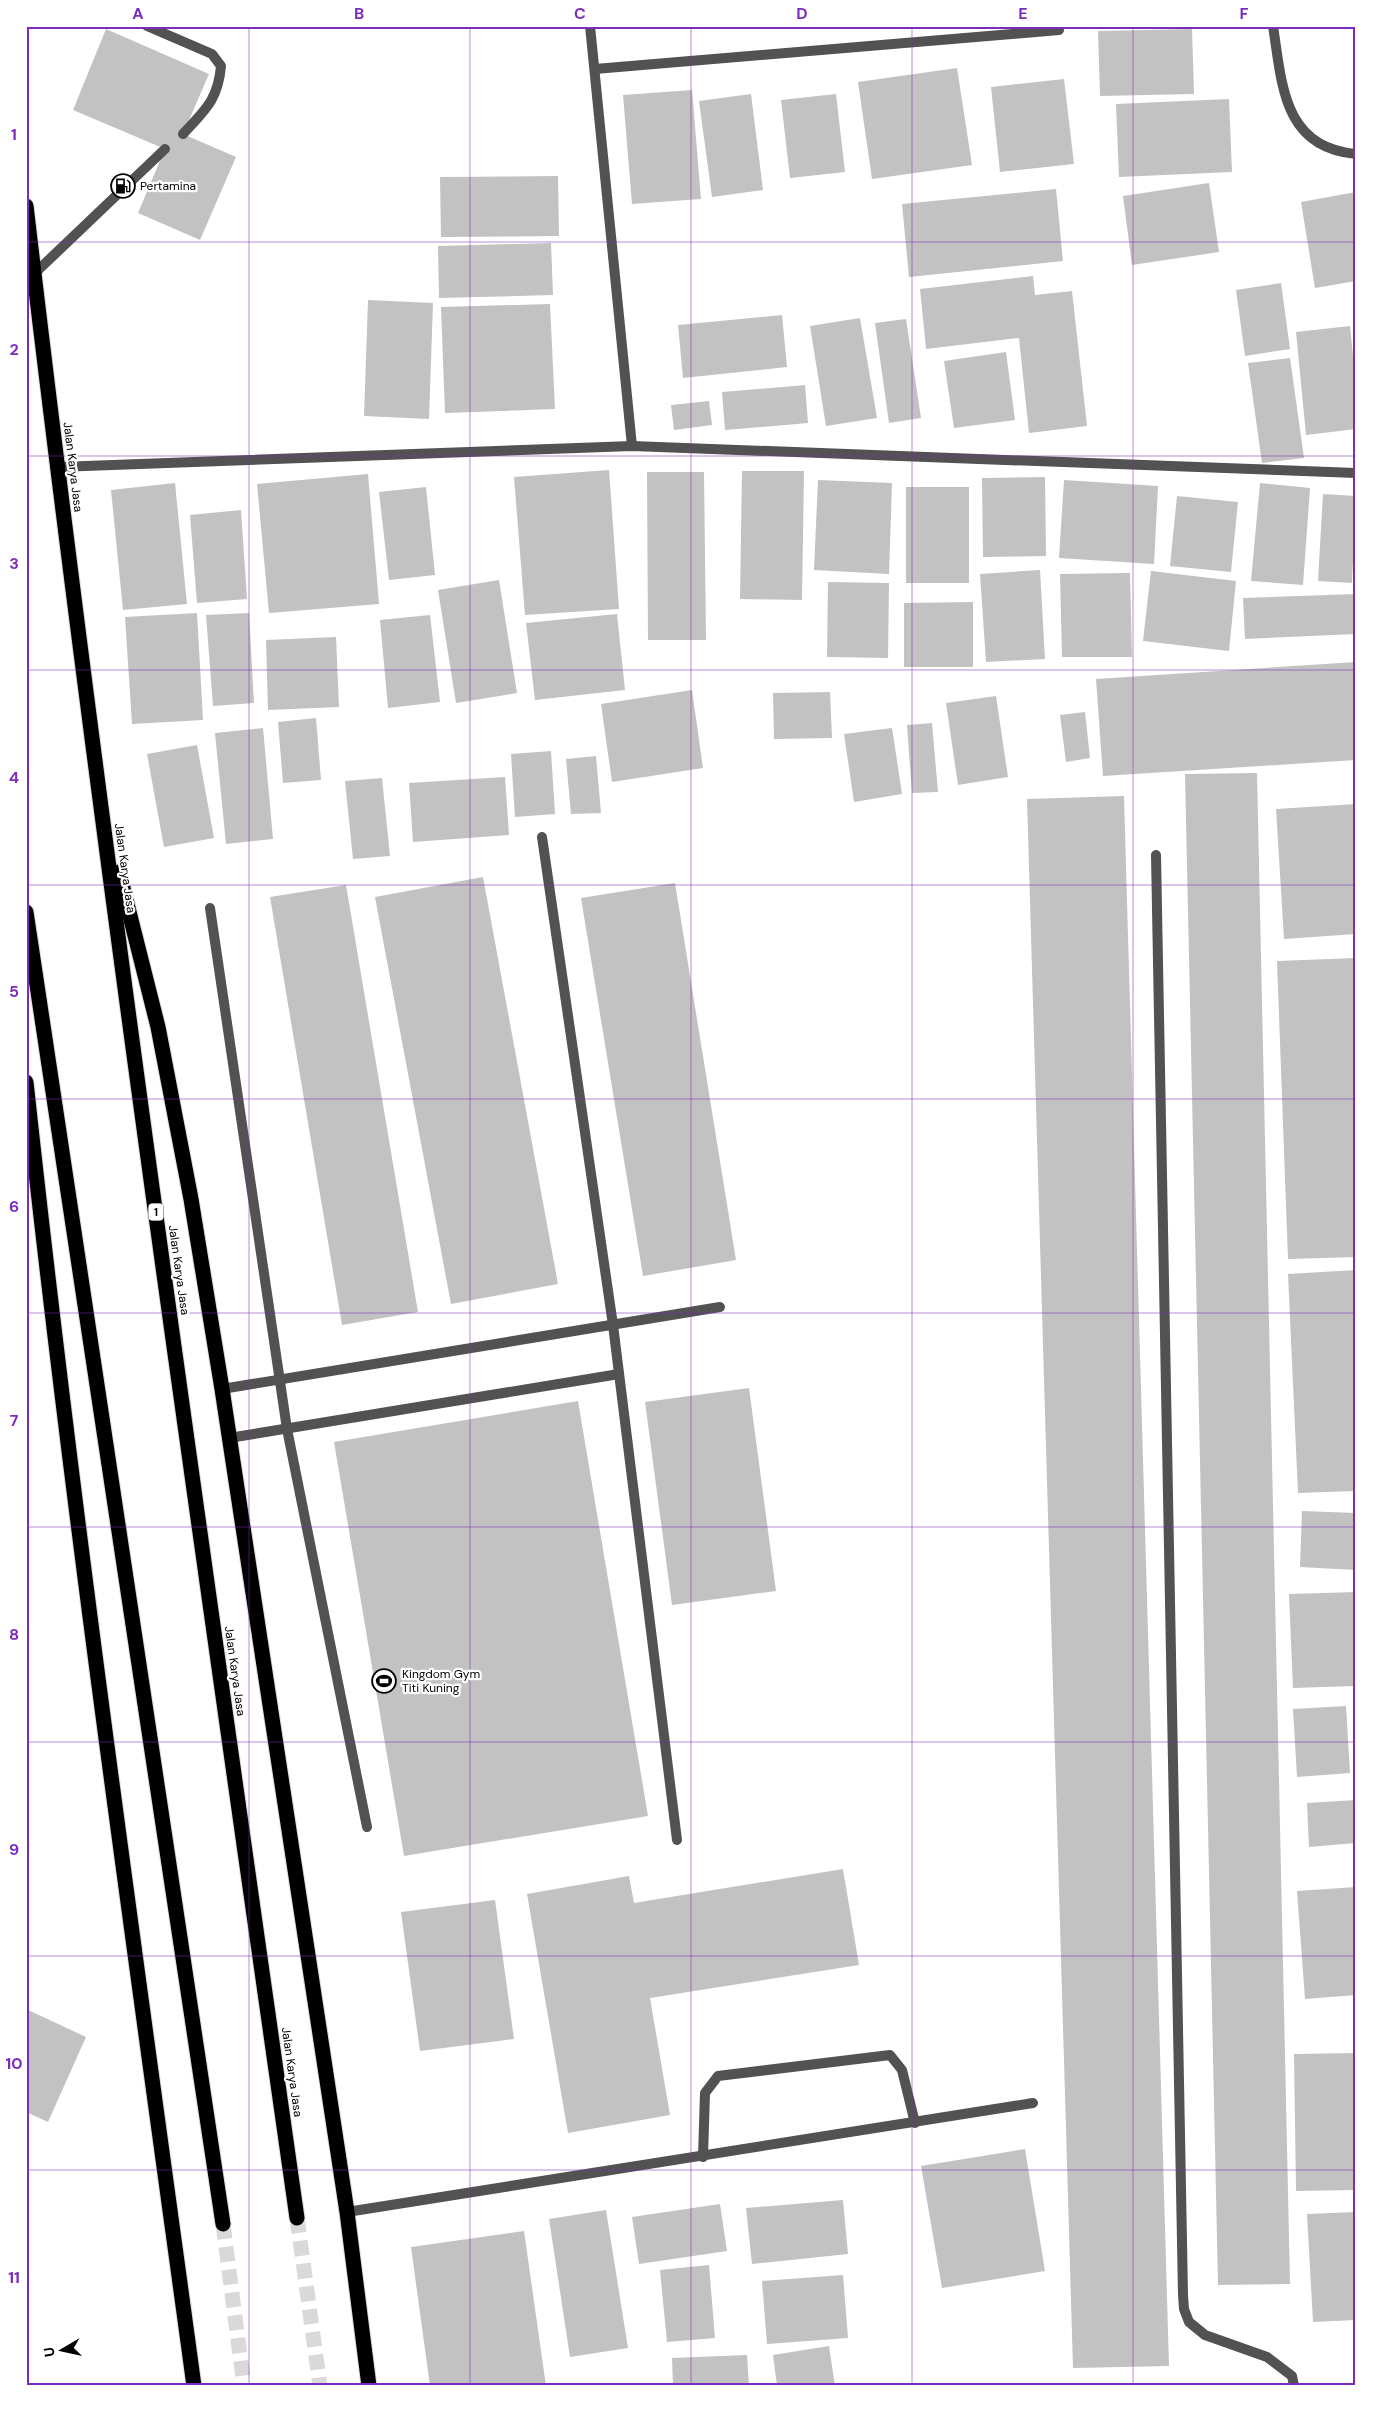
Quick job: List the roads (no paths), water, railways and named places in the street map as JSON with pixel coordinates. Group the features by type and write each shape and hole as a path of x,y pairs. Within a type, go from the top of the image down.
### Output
{"highway":[{"name":"Jalan Karya Jasa","path":"26,206 101,800 190,1460 297,2218"},
{"path":"101,800 158,1027 191,1199 222,1389 346,2212 369,2386"},
{"path":"26,912 223,2224"},
{"path":"26,1082 44,1244 103,1717 194,2386"}],"street":[{"path":"147,26 212,54 221,66 220,85 210,104 183,134"},
{"path":"590,26 632,446"},
{"path":"1273,26 1284,95 1298,124 1315,142 1336,152 1356,154"},
{"path":"595,69 1059,30"},
{"path":"34,274 165,149"},
{"path":"58,467 632,446 1356,473"},
{"path":"542,837 613,1325 677,1840"},
{"path":"1156,855 1184,2309 1189,2322 1205,2335 1267,2357 1292,2376 1294,2386"},
{"path":"210,908 288,1429 367,1827"},
{"path":"222,1389 720,1307"},
{"path":"229,1438 619,1374"},
{"path":"703,2157 705,2093 718,2076 890,2055 902,2070 915,2123"},
{"path":"346,2212 703,2157 1033,2103"}],"tunnel":[{"path":"297,2218 320,2386"},
{"path":"223,2224 244,2386"}],"place":[{"name":"Pertamina","path":"123,186"},
{"name":"Kingdom Gym Titi Kuning","path":"384,1681"}]}
